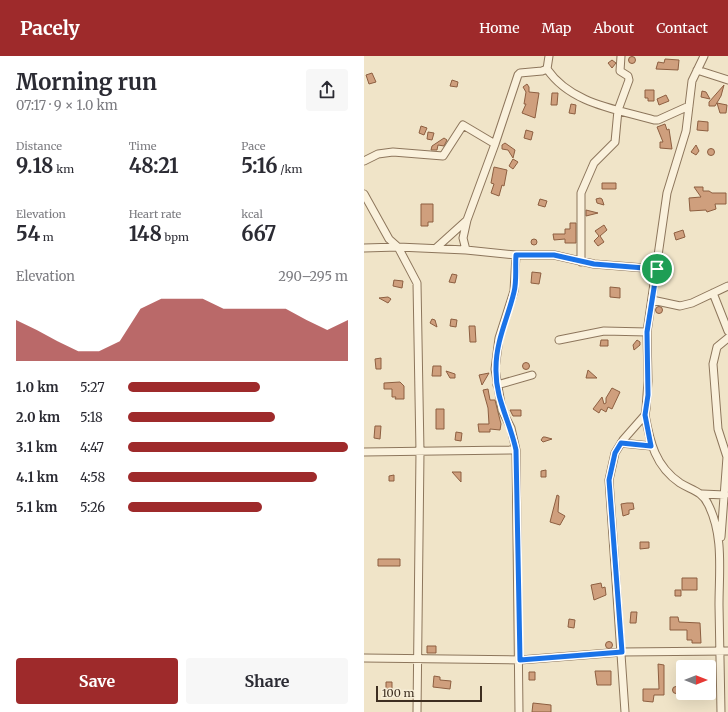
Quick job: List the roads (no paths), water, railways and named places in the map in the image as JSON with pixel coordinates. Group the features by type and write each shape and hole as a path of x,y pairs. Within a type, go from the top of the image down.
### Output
{"street":[{"path":"549,56 547,69 553,77 578,97 618,110 658,120 689,106"},
{"path":"581,262 581,193 594,163 615,142 618,110 630,80 628,76 620,71 620,56"},
{"path":"704,56 690,87 686,131 674,172 668,185 647,332 648,395 645,415 651,446 667,472 680,482 702,494 724,495"},
{"path":"466,250 463,238 467,220 518,75 520,73 542,71 547,69"},
{"path":"697,70 728,80"},
{"path":"364,161 378,154 393,152 443,156 463,125 495,144"},
{"path":"364,194 389,239 398,247 417,283 420,452 417,712"},
{"path":"436,248 467,220"},
{"path":"364,248 436,248 516,255 559,256 581,262 657,269"},
{"path":"516,255 514,291 497,349 497,385 502,410 511,428 516,450 520,660 519,712"},
{"path":"652,300 680,306 692,303 728,286"},
{"path":"713,293 728,331"},
{"path":"559,340 604,331 647,332"},
{"path":"721,712 720,543 727,457 718,429 713,364 717,348 728,338"},
{"path":"497,385 532,375"},
{"path":"625,712 609,480 615,453 621,443 645,415"},
{"path":"621,443 651,446"},
{"path":"364,452 516,450"},
{"path":"702,494 709,505 720,543"},
{"path":"364,658 520,660 622,652 728,651"}]}
